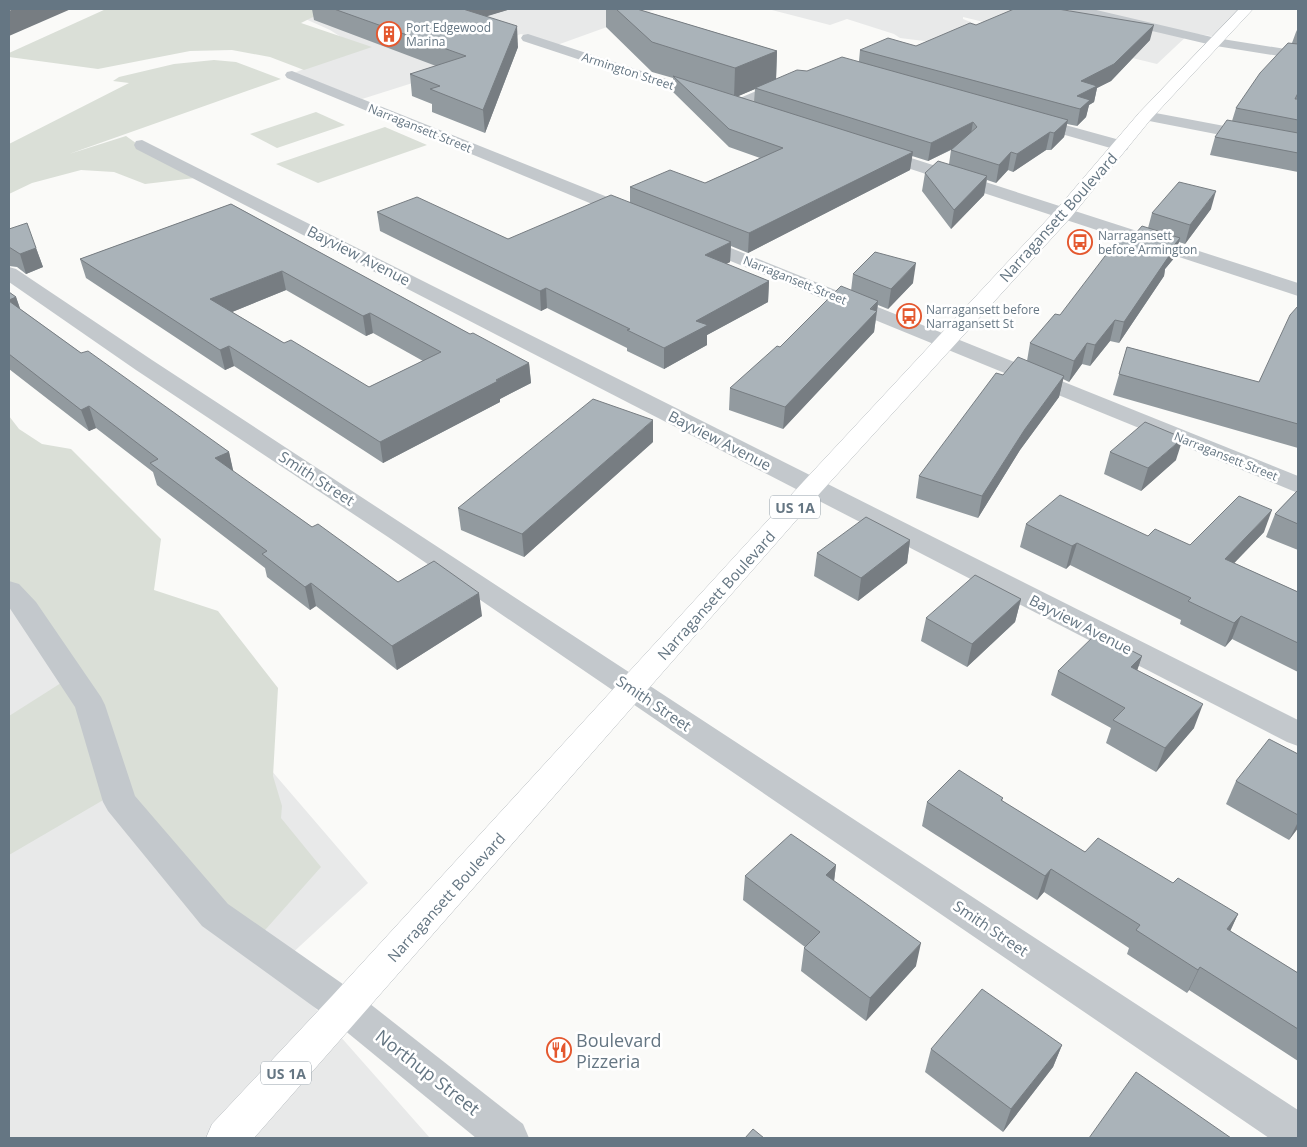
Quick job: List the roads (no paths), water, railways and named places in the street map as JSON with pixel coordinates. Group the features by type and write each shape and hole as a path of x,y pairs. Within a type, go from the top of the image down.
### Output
{"main road":[{"name":"Narragansett Boulevard","path":"227,1138 346,1008 812,487 1064,213 1145,116 1246,9"}],"street":[{"path":"1076,9 1216,42 1298,55"},
{"name":"Armington Street","path":"528,38 762,115"},
{"name":"Narragansett Street","path":"292,76 651,222"},
{"path":"734,106 802,77"},
{"path":"1018,116 1121,146"},
{"path":"1145,116 1298,145"},
{"name":"Bayview Avenue","path":"142,145 1298,734"},
{"path":"866,148 1298,290"},
{"name":"Narragansett Street","path":"678,233 1298,485"},
{"name":"Smith Street","path":"9,273 144,365 633,688 1298,1134"},
{"name":"Northup Street","path":"9,590 26,609 90,705 120,802 215,915 346,1008 508,1138"}],"place":[{"name":"Port Edgewood Marina","path":"389,34"},
{"name":"Narragansett before Armington","path":"1080,242"},
{"name":"Narragansett before Narragansett St","path":"909,316"},
{"name":"Boulevard Pizzeria","path":"559,1050"}]}
